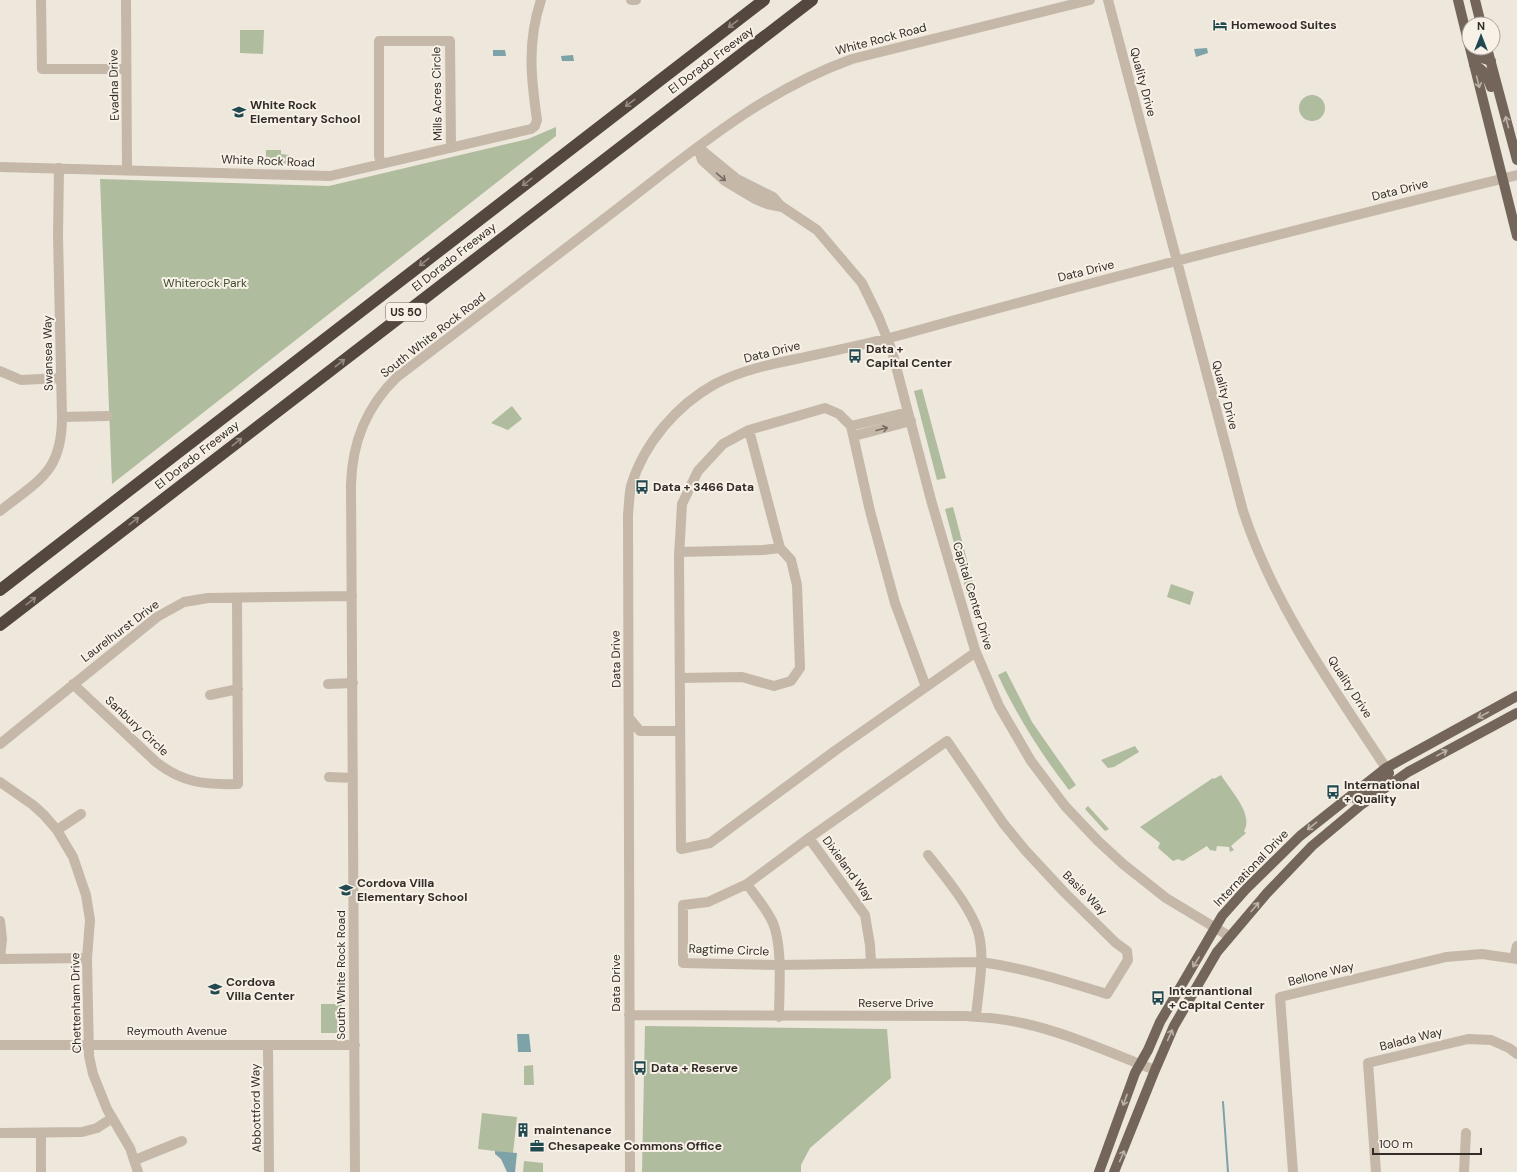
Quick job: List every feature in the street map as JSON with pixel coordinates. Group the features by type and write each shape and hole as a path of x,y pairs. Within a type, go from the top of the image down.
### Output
{"highway":[{"name":"El Dorado Freeway","path":"0,590 764,0"},
{"name":"El Dorado Freeway","path":"0,625 812,0"}],"main road":[{"path":"1458,0 1462,16"},
{"path":"1463,0 1467,16"},
{"path":"1475,0 1479,16"},
{"path":"1472,56 1517,236"},
{"path":"1482,56 1491,61"},
{"path":"1489,56 1517,160"},
{"path":"1474,65 1483,69 1487,74 1492,92 1500,96"},
{"name":"International Drive","path":"1099,1172 1135,1073 1160,1022 1216,929 1222,916 1246,889 1295,841 1386,768 1517,696"},
{"path":"1114,1172 1124,1152 1155,1070 1174,1026 1205,972 1229,936 1289,869 1312,846 1361,804 1399,777 1442,752 1517,713"},
{"path":"1399,777 1396,772 1400,768 1436,746 1462,725"},
{"path":"1312,846 1328,821 1388,775 1386,768"}],"street":[{"path":"41,0 42,69 126,69"},
{"name":"Evadna Drive","path":"126,0 127,169"},
{"name":"White Rock Road","path":"0,167 127,169 330,176 531,130 535,126 537,120 530,68 532,38 541,0"},
{"path":"631,0 636,0"},
{"name":"White Rock Road","path":"698,147 773,94 841,63 874,53 1090,0"},
{"name":"Quality Drive","path":"1108,0 1243,511 1254,542 1266,572 1291,619 1386,768"},
{"name":"Mills Acres Circle","path":"381,164 379,156 379,41 450,41 451,148"},
{"name":"Capital Center Drive","path":"698,147 737,178 773,197 781,206 817,230 851,269 871,300 888,339 931,500 976,652 996,699 1017,738 1043,778 1065,806 1103,846 1144,882 1189,913 1229,936"},
{"name":"South White Rock Road","path":"355,1172 351,485 354,448 365,418 381,394 397,377 698,147"},
{"name":"Swansea Way","path":"0,512 38,481 50,468 56,460 61,444 62,417 58,236 59,168"},
{"name":"Data Drive","path":"630,1172 629,496 636,472 647,448 684,406 717,384 757,367 888,339 1077,286 1517,175"},
{"path":"0,384 3,373 28,381 61,378"},
{"path":"926,687 895,603 870,511 852,431 839,414 825,408 749,430 723,444 698,471 682,504 679,552 681,849 710,843 836,750 926,687 976,652"},
{"path":"62,417 107,416"},
{"path":"852,431 909,416"},
{"path":"680,678 742,677 774,686 791,681 800,668 797,585 791,560 780,548 749,430"},
{"path":"679,552 763,550 780,548"},
{"name":"Laurelhurst Drive","path":"0,744 73,684 165,612 184,602 212,598 352,596"},
{"name":"Sanbury Circle","path":"73,684 163,768 186,779 210,784 238,784 237,598"},
{"path":"328,684 353,683"},
{"path":"210,695 238,689"},
{"path":"629,718 640,731 680,731"},
{"name":"Basie Way","path":"747,884 809,838 947,741 1003,822 1025,850 1065,893 1116,943 1127,951 1128,960 1107,994 1033,972 981,962 779,965"},
{"path":"328,777 353,778"},
{"name":"Chettenham Drive","path":"0,782 33,805 57,830 73,857 86,894 90,920 87,958 89,1056 93,1074 107,1109 122,1133 138,1172"},
{"path":"57,830 81,814"},
{"name":"Dixieland Way","path":"809,838 865,915 870,945 871,963"},
{"path":"928,856 970,914 979,936 981,962 976,1017"},
{"path":"747,884 773,924 777,941 779,965 779,1017"},
{"name":"Ragtime Circle","path":"747,884 708,902 683,905 683,963 779,965"},
{"path":"0,921 2,939 0,958 87,958"},
{"path":"1515,959 1517,946"},
{"name":"Bellone Way","path":"1292,1172 1280,997 1446,957 1482,954 1515,959"},
{"name":"Reserve Drive","path":"629,1015 976,1017 1002,1019 1042,1028 1155,1070"},
{"name":"Balada Way","path":"1376,1172 1368,1062 1468,1039 1491,1040 1509,1048 1517,1054"},
{"name":"Reymouth Avenue","path":"0,1045 355,1045"},
{"name":"Abbottford Way","path":"268,1045 269,1172"},
{"path":"0,1133 89,1131 104,1125 112,1118"},
{"path":"40,1133 41,1172"},
{"path":"1464,1172 1466,1133"},
{"path":"134,1160 182,1141"}],"green space":[{"path":"240,30 264,30 263,54 240,53"},
{"path":"1312,95 1321,99 1325,108 1321,117 1312,121 1303,117 1299,108 1303,99"},
{"name":"Whiterock Park","path":"556,127 556,136 112,484 100,179 329,186 528,139"},
{"path":"266,150 281,150 281,154 289,155 288,164 266,163"},
{"path":"922,389 946,478 937,480 914,391"},
{"path":"512,406 522,419 508,430 491,423"},
{"path":"953,507 968,564 960,566 945,509"},
{"path":"968,566 978,602 970,605 960,568"},
{"path":"1171,584 1194,592 1190,605 1167,597"},
{"path":"1006,671 1032,722 1076,785 1069,790 1039,749 1013,705 998,675"},
{"path":"1135,746 1139,752 1114,767 1108,768 1101,760"},
{"path":"1221,775 1240,802 1246,817 1244,831 1246,833 1231,846 1234,850 1230,852 1229,847 1217,846 1216,851 1210,850 1207,846 1183,861 1178,859 1173,861 1158,848 1160,843 1140,827 1213,778 1214,779"},
{"path":"1088,806 1109,829 1105,831 1085,809"},
{"path":"321,1004 342,1004 342,1033 321,1033"},
{"path":"645,1026 887,1029 891,1078 810,1148 801,1165 801,1172 642,1172"},
{"path":"533,1065 534,1085 524,1085 524,1066"},
{"path":"482,1113 517,1117 513,1153 478,1149"},
{"path":"524,1161 543,1163 543,1172 523,1172"}],"water":[{"path":"1207,48 1208,53 1196,57 1194,49"},
{"path":"493,50 505,50 506,56 493,56"},
{"path":"573,55 574,61 562,61 561,56"},
{"path":"517,1034 529,1034 531,1052 518,1052"},
{"path":"495,1151 517,1153 515,1172 507,1172 501,1159 495,1154"}],"waterway":[{"path":"1223,1102 1228,1172"}],"place":[{"name":"Homewood Suites","path":"1220,25"},
{"name":"White Rock Elementary School","path":"239,112"},
{"name":"Data + Capital Center","path":"855,356"},
{"name":"Data + 3466 Data","path":"642,487"},
{"name":"International + Quality","path":"1333,792"},
{"name":"Cordova Villa Elementary School","path":"346,890"},
{"name":"Cordova Villa Center","path":"215,989"},
{"name":"Internantional + Capital Center","path":"1158,998"},
{"name":"Data + Reserve","path":"640,1068"},
{"name":"maintenance","path":"523,1130"},
{"name":"Chesapeake Commons Office","path":"537,1146"}]}
